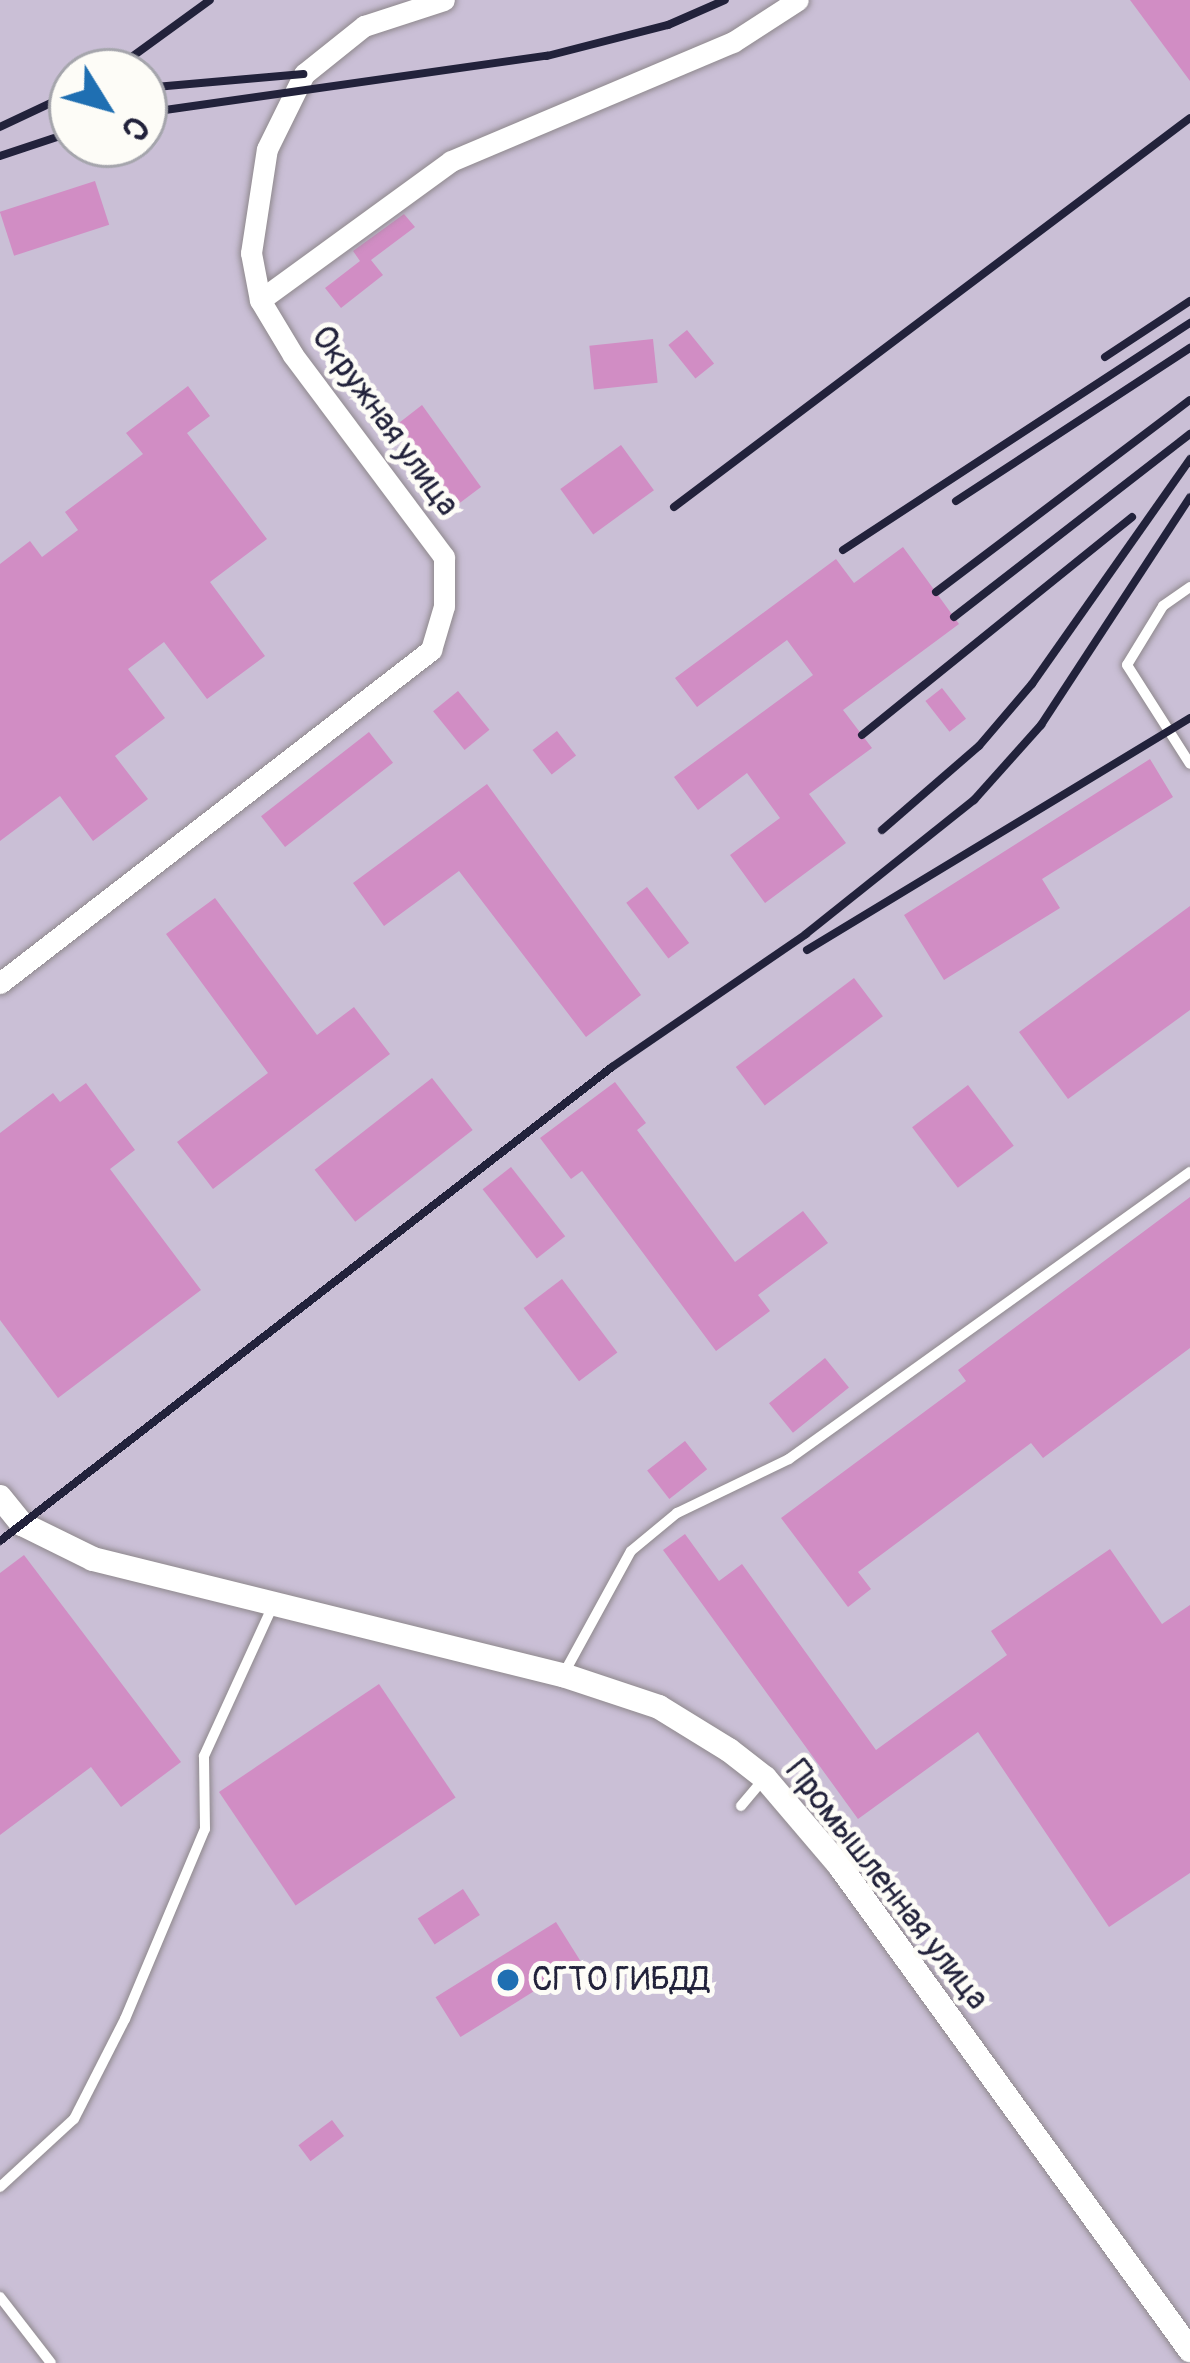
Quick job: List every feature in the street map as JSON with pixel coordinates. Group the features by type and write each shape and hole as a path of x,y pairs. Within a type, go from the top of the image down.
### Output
{"street":[{"name":"Окружная улица","path":"0,983 431,650 444,606 444,557 260,300 251,253 267,148 304,74 364,26 444,0"},
{"path":"260,300 451,161 734,42 798,0"},
{"name":"Промышленная улица","path":"0,1497 22,1524 93,1559 562,1676 659,1708 765,1778 838,1865 1190,2350"}],"lane":[{"path":"1190,587 1163,606 1127,665 1190,764"},
{"path":"562,1676 631,1551 677,1513 789,1459 1190,1172"},
{"path":"0,2187 74,2119 125,2019 205,1829 204,1756 273,1605"},
{"path":"741,1806 765,1778"},
{"path":"0,2296 51,2363"}],"shaded area":[{"path":"0,0 1190,0 1190,2363 0,2363"}],"building":[{"path":"1130,0 1190,0 1190,81"},
{"path":"95,181 109,225 14,256 0,212"},
{"path":"404,214 415,227 371,260 383,275 341,308 325,288 360,261 353,251"},
{"path":"687,330 714,363 695,379 668,345"},
{"path":"653,339 658,383 594,389 589,346"},
{"path":"188,386 210,416 187,433 267,539 210,582 265,656 207,699 164,642 128,669 165,718 115,756 148,799 93,841 60,796 0,841 0,564 30,541 42,557 78,530 65,512 143,454 126,433"},
{"path":"422,405 481,487 449,511 395,426"},
{"path":"621,445 654,490 593,534 560,489"},
{"path":"903,547 959,624 843,710 872,748 809,794 846,843 765,903 730,855 780,818 747,773 698,810 674,777 813,675 787,640 697,707 675,678 836,559 854,583"},
{"path":"942,688 966,719 949,732 925,701"},
{"path":"458,691 489,730 465,750 433,711"},
{"path":"557,731 576,755 552,775 533,750"},
{"path":"369,732 393,763 285,847 261,816"},
{"path":"1150,759 1173,797 1042,879 1060,908 944,980 904,915"},
{"path":"487,784 641,995 586,1037 459,871 384,926 353,883"},
{"path":"647,887 689,943 668,959 626,903"},
{"path":"215,898 317,1035 354,1007 390,1054 213,1189 177,1142 268,1073 166,934"},
{"path":"1190,906 1190,1010 1068,1099 1019,1032"},
{"path":"854,978 883,1016 765,1105 736,1067"},
{"path":"432,1078 473,1130 355,1222 315,1170"},
{"path":"615,1082 646,1123 637,1130 735,1262 803,1211 828,1243 758,1295 770,1311 716,1351 582,1171 571,1179 540,1138"},
{"path":"86,1083 135,1150 110,1169 201,1290 58,1398 0,1320 0,1133 53,1093 60,1102"},
{"path":"968,1085 1014,1146 958,1188 912,1127"},
{"path":"511,1167 565,1236 537,1259 483,1189"},
{"path":"1190,1197 1190,1348 1043,1458 1031,1443 858,1572 871,1589 848,1607 781,1518 966,1381 958,1370"},
{"path":"562,1279 617,1352 579,1381 524,1308"},
{"path":"825,1358 849,1388 793,1433 769,1403"},
{"path":"685,1441 707,1469 669,1499 647,1471"},
{"path":"685,1534 719,1581 742,1564 876,1750 1007,1655 991,1631 1110,1549 1162,1624 1190,1605 1190,1873 1109,1927 978,1732 858,1819 663,1550"},
{"path":"24,1555 181,1762 121,1807 91,1767 0,1835 0,1573"},
{"path":"379,1684 456,1798 296,1906 219,1792"},
{"path":"463,1889 480,1915 435,1944 418,1918"},
{"name":"СГТО ГИБДД","path":"556,1922 581,1962 460,2037 436,1997"},
{"path":"332,2120 344,2136 310,2161 298,2145"}],"railway":[{"path":"144,48 210,0"},
{"path":"168,110 547,56 668,25 725,0"},
{"path":"168,86 303,74"},
{"path":"0,127 48,104"},
{"path":"674,507 1190,118"},
{"path":"0,156 48,140"},
{"path":"1105,357 1190,301"},
{"path":"843,550 1190,323"},
{"path":"956,501 1190,348"},
{"path":"936,592 1190,400"},
{"path":"954,617 1190,434"},
{"path":"882,830 979,746 1032,684 1190,459"},
{"path":"0,1541 612,1067 806,934 974,800 1041,725 1190,497"},
{"path":"862,735 1132,517"},
{"path":"807,950 1190,718"}],"place":[{"name":"СГТО ГИБДД","path":"508,1980"}]}
